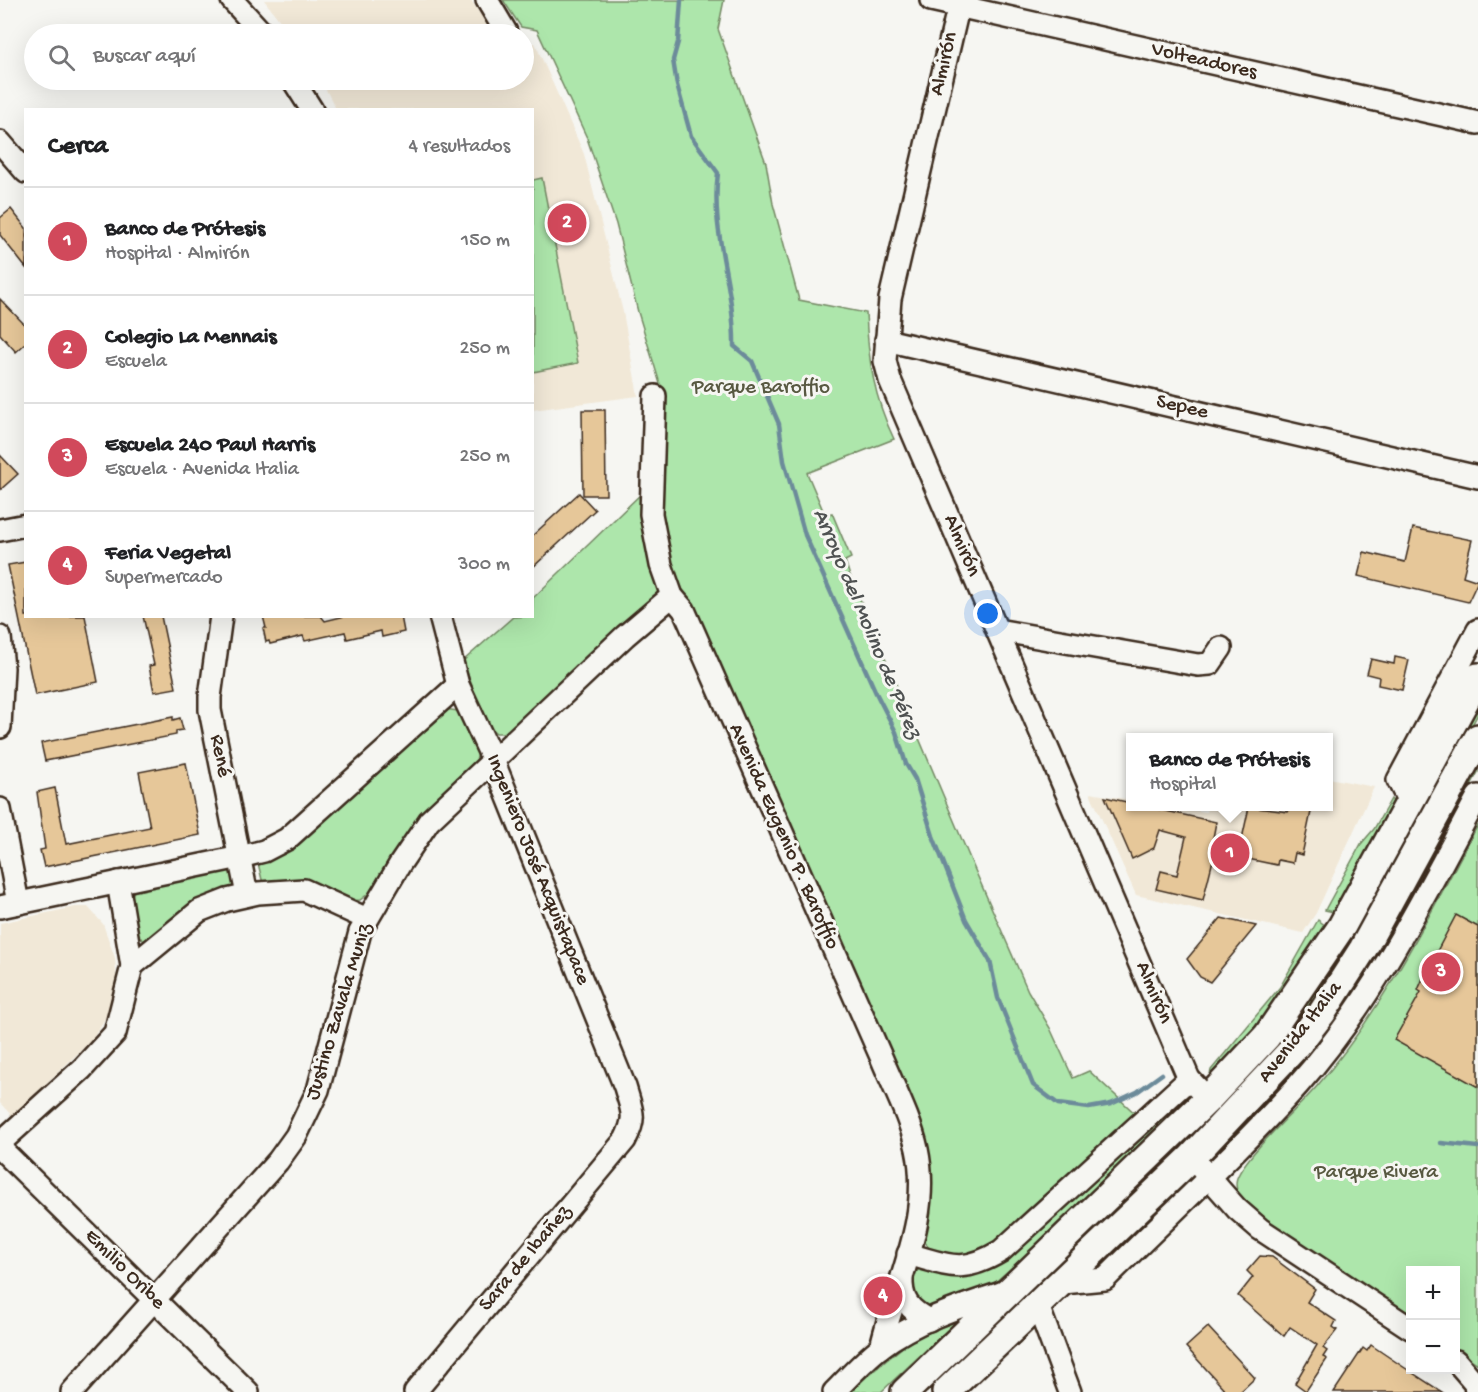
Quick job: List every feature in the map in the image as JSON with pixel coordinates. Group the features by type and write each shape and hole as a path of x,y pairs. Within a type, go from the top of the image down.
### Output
{"main road":[{"name":"Avenida Italia","path":"905,1392 1208,1099 1267,1036 1342,926 1478,677"},
{"name":"Avenida Italia","path":"946,1392 1063,1282 1199,1167 1322,1013 1390,903 1478,738"}],"street":[{"path":"232,0 254,24"},
{"path":"487,0 501,24"},
{"name":"Volteadores","path":"931,0 960,3 1478,123"},
{"name":"Almirón","path":"960,3 890,299 885,361 890,380 1190,1079 1208,1099"},
{"path":"299,90 311,108"},
{"path":"0,141 24,170"},
{"name":"Sepee","path":"886,340 1478,477"},
{"name":"Avenida Eugenio P. Baroffio","path":"655,396 651,514 659,555 672,596 684,610 910,1124 920,1172 921,1196 918,1221 902,1276 890,1307 881,1347"},
{"path":"0,530 24,525"},
{"name":"Justino Zavala Muniz","path":"72,1392 278,1161 296,1136 318,1089 347,975 367,919 429,821 672,596"},
{"name":"René","path":"221,618 210,710 247,895"},
{"name":"Ingeniero José Acquistapace","path":"441,618 458,685 493,760 625,1087 634,1117 633,1124"},
{"path":"997,630 1198,665 1210,664 1221,648"},
{"path":"1410,804 1398,780 1478,630"},
{"path":"0,637 3,668 0,727"},
{"path":"0,809 9,905 264,851 287,839 458,685"},
{"name":"Avenida Italia","path":"1063,1282 1105,1279 1199,1167 1298,1085 1346,1024 1419,907 1478,796"},
{"path":"0,1143 82,1070 115,1033 132,966 118,882"},
{"path":"132,966 199,911 247,895 288,889 304,890 367,919"},
{"path":"908,1254 950,1266 978,1265 1000,1251 1190,1079"},
{"name":"Sara de Ibañez","path":"415,1392 625,1140 633,1124"},
{"name":"Emilio Oribe","path":"0,1148 248,1392"},
{"path":"1199,1167 1260,1229 1406,1325"},
{"name":"Avenida Eugenio P. Baroffio","path":"902,1276 901,1291 904,1301 914,1312 929,1320"},
{"name":"Avenida Italia","path":"834,1392 881,1347 929,1320 1013,1288"},
{"path":"1038,1306 1070,1392"},
{"path":"1460,1366 1475,1383 1476,1392"}],"shaded area":[{"path":"264,0 471,0 487,24 282,24"},
{"path":"534,43 584,154 623,312 638,396 534,410 534,108 335,108 326,90 534,90"},
{"path":"1333,779 1374,787 1316,913 1303,933 1136,895 1090,793 1126,799 1126,811 1333,811"},
{"path":"75,907 88,907 103,924 115,958 117,986 109,1012 92,1040 12,1116 0,1103 0,923"}],"green space":[{"name":"Parque Baroffio","path":"503,0 724,0 718,29 766,163 773,204 799,300 866,313 873,378 881,408 894,439 807,473 825,515 832,513 851,558 845,561 849,573 1028,991 1050,1028 1073,1078 1089,1071 1140,1118 990,1251 970,1258 938,1254 930,1250 923,1238 929,1196 687,599 661,543 657,522 665,400 638,312 616,224 587,138 537,30 534,29 534,24 519,24"},
{"path":"542,178 578,363 534,372 534,180"},
{"path":"642,493 663,594 507,733 496,733 486,724 463,661 512,618 534,618 534,597"},
{"path":"1478,701 1478,714 1391,877 1345,957 1274,1054 1216,1117 1207,1115 1287,1029 1325,976 1353,931"},
{"path":"444,709 458,711 462,714 478,751 476,762 418,820 368,894 360,900 351,901 263,884 258,863"},
{"path":"1478,765 1478,772 1420,882 1415,902 1337,1019 1277,1095 1212,1159 1211,1156 1302,1061 1353,991 1376,955"},
{"path":"1391,799 1394,802 1335,910 1333,912 1325,910 1361,844 1374,829"},
{"name":"Parque Rivera","path":"1478,825 1478,1364 1460,1353 1460,1266 1406,1266 1406,1318 1242,1204 1236,1185 1242,1168 1318,1085 1342,1055 1385,992 1424,926"},
{"path":"231,868 236,885 227,892 152,940 144,941 139,936 131,915 131,900 137,887"},
{"path":"1318,920 1326,926 1288,983 1236,1053 1210,1075 1211,1070 1280,987"},
{"path":"1173,1107 1175,1112 1035,1247 993,1284 931,1310 912,1301 912,1277 919,1269 962,1274"},
{"path":"1206,1117 1213,1119 927,1392 919,1392"},
{"path":"1195,1171 1197,1175 1097,1270 1093,1268"},
{"path":"959,1319 881,1392 848,1392 910,1341"}],"building":[{"path":"11,209 24,225 24,265 0,235 0,218"},
{"path":"0,299 24,324 24,345 16,352 0,334"},
{"path":"582,410 605,410 606,495 583,495"},
{"path":"0,455 18,474 0,490"},
{"path":"579,493 595,510 534,566 534,534"},
{"path":"1413,528 1472,540 1463,576 1478,581 1468,602 1358,576 1364,552 1405,562"},
{"path":"24,562 24,618 85,618 98,682 35,695 8,565"},
{"path":"143,618 161,618 176,688 154,692 149,666 154,665"},
{"path":"264,618 323,618 325,621 337,618 401,618 404,632 382,637 381,631 347,639 345,632 305,641 303,636 270,644 269,641 266,642 263,628 266,628"},
{"path":"1395,657 1409,660 1402,690 1378,685 1379,677 1367,674 1371,659 1394,664"},
{"path":"173,717 173,720 180,718 183,730 176,731 176,735 45,761 41,743"},
{"path":"186,763 200,835 44,867 40,850 45,849 37,792 55,788 66,844 150,827 139,772"},
{"path":"1105,797 1126,802 1126,811 1166,811 1216,822 1213,838 1218,840 1203,900 1156,889 1161,871 1177,875 1186,837 1160,830 1154,848 1132,859"},
{"path":"1248,811 1311,811 1302,855 1295,853 1293,863 1278,860 1277,865 1238,857"},
{"path":"1456,915 1478,927 1478,1087 1394,1040 1421,992 1418,990 1425,974"},
{"path":"1221,918 1256,926 1210,982 1200,977 1187,959"},
{"path":"1260,1256 1272,1257 1315,1289 1307,1302 1336,1321 1333,1327 1337,1330 1323,1348 1327,1351 1323,1357 1327,1359 1306,1391 1295,1383 1317,1345 1290,1327 1284,1336 1238,1296 1253,1277 1247,1271"},
{"path":"1208,1327 1255,1378 1240,1392 1227,1392 1186,1347"},
{"path":"1371,1345 1406,1368 1406,1374 1415,1374 1442,1392 1334,1392 1363,1348 1367,1351"}],"waterway":[{"name":"Arroyo del Molino de Pérez","path":"681,0 678,42 673,60 677,85 691,136 718,173 717,216 731,303 734,346 752,361 779,424 784,461 805,535 876,693 896,732 966,920 990,961 998,998 1033,1085 1058,1104 1089,1108 1111,1104 1137,1092 1162,1074"},
{"name":"Arroyo del Molino de Pérez","path":"1441,1143 1478,1147"}],"place":[{"name":"Colegio La Mennais","path":"567,223"},
{"name":"Banco de Prótesis","path":"1230,853"},
{"name":"Escuela 240 Paul Harris","path":"1441,972"},
{"name":"Feria Vegetal","path":"883,1296"}]}
